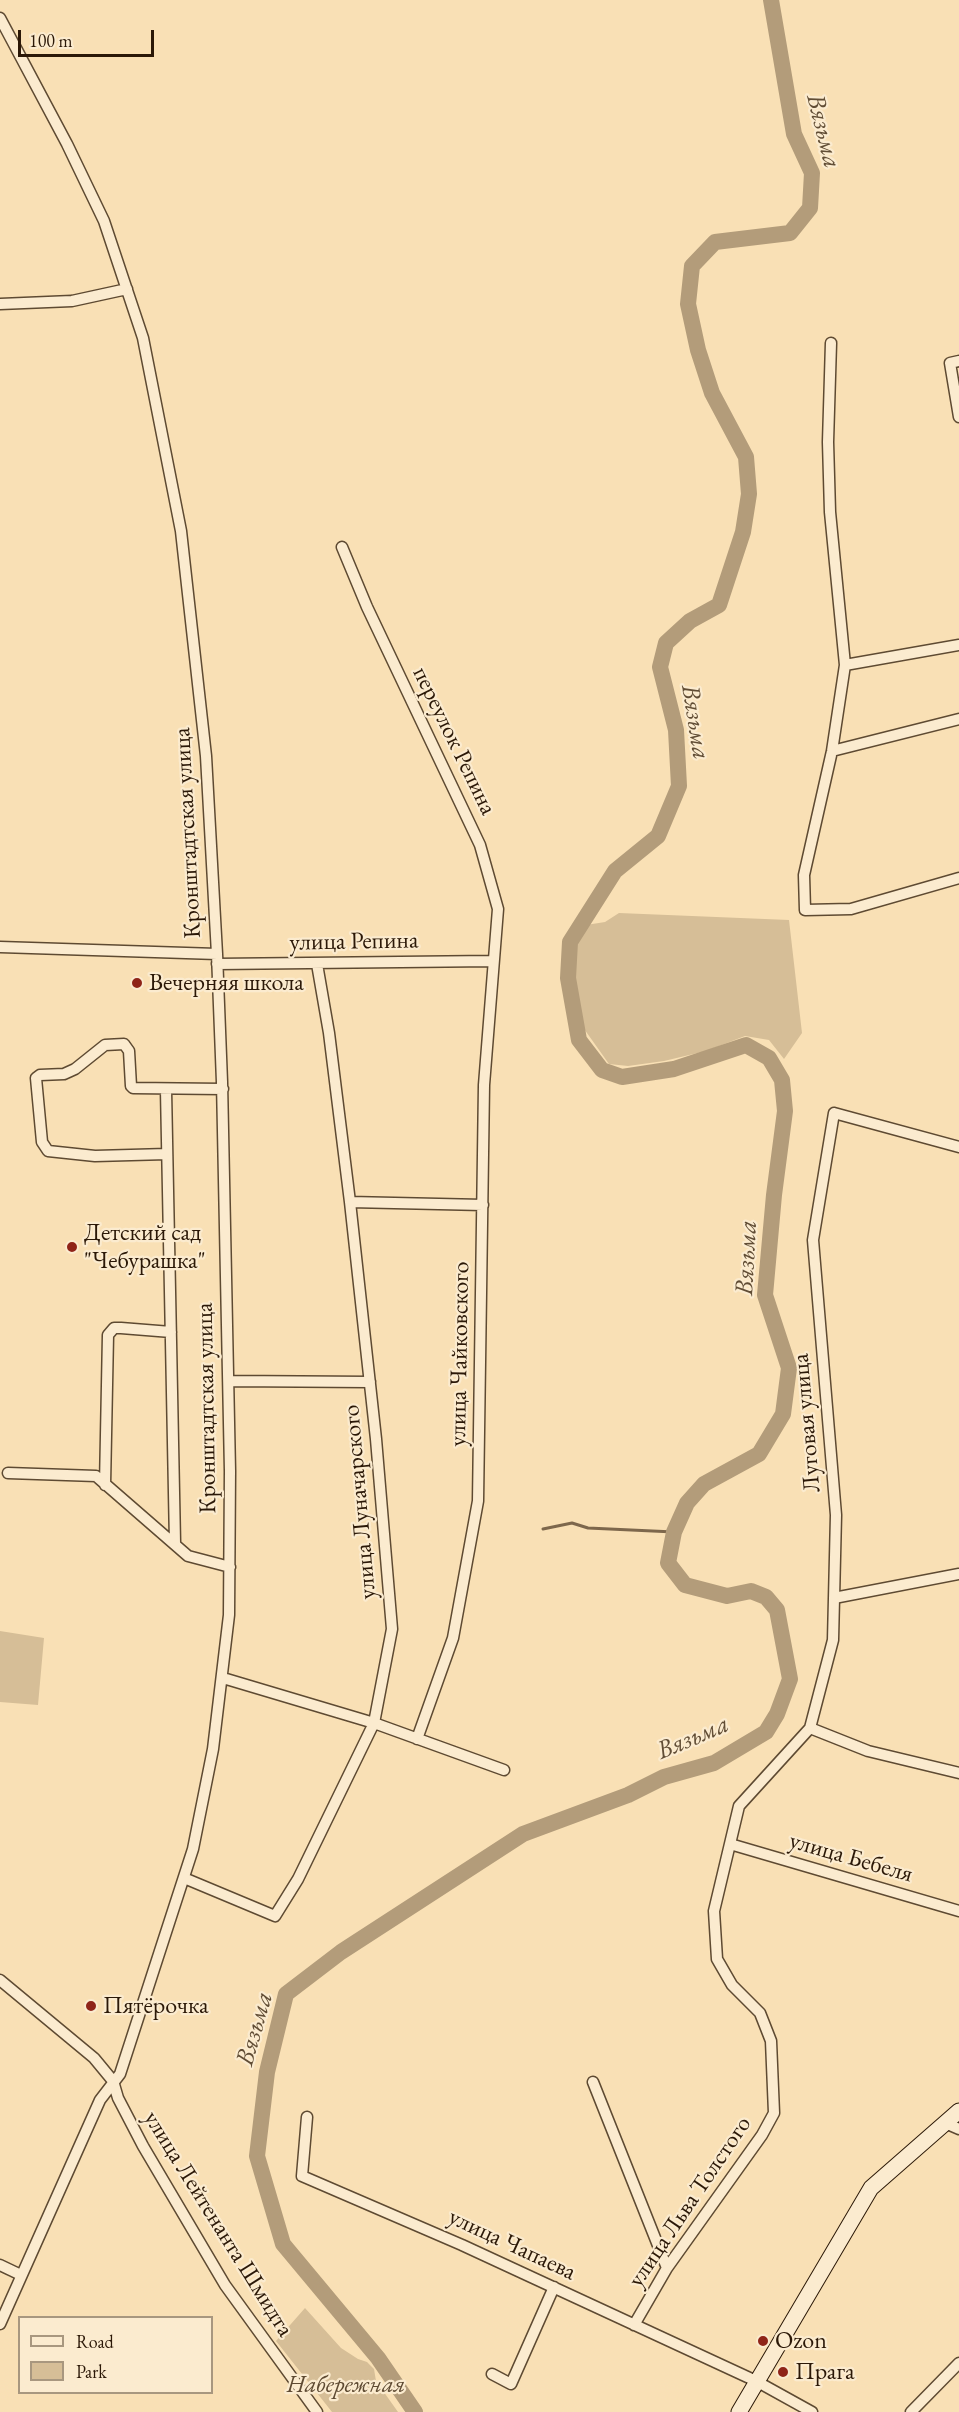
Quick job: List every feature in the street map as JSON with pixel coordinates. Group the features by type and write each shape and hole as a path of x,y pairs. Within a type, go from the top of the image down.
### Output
{"main road":[{"path":"739,2412 870,2188 952,2126 959,2111"}],"street":[{"name":"Кронштадтская улица","path":"0,18 68,144 104,220 143,338 181,531 206,756 217,959 223,1089 230,1567 230,1615 223,1678 213,1749 193,1849 120,2074 100,2100 0,2324"},
{"path":"0,304 72,302 127,289"},
{"path":"831,343 828,442 830,512 845,665 832,751 804,875 806,910 851,909 959,878"},
{"path":"959,361 950,363 959,417"},
{"name":"переулок Репина","path":"342,547 367,607 480,845 498,909 492,961"},
{"path":"845,665 959,645"},
{"path":"832,751 959,719"},
{"name":"улица Репина","path":"0,947 317,964 492,961"},
{"name":"улица Чайковского","path":"417,1738 453,1638 478,1501 484,1086 492,961"},
{"name":"улица Луначарского","path":"184,1878 275,1916 298,1879 374,1723 392,1629 370,1382 350,1202 329,1033 317,964"},
{"path":"167,1154 95,1156 48,1152 42,1142 36,1083 40,1075 64,1074 75,1069 105,1045 124,1044 129,1052 130,1086 137,1090 223,1089"},
{"path":"166,1090 175,1544"},
{"name":"Луговая улица","path":"810,1728 833,1640 836,1515 813,1240 834,1113 959,1147"},
{"path":"350,1202 483,1204"},
{"path":"105,1485 108,1335 114,1328 171,1332"},
{"path":"229,1381 370,1382"},
{"path":"8,1473 96,1476 188,1556 230,1567"},
{"path":"834,1598 959,1574"},
{"path":"223,1678 374,1723 504,1770"},
{"path":"810,1728 868,1751 959,1773"},
{"name":"улица Льва Толстого","path":"634,2325 667,2268 762,2135 774,2113 771,2041 760,2013 732,1985 717,1959 714,1911 740,1806 810,1728"},
{"name":"улица Бебеля","path":"730,1844 959,1911"},
{"name":"улица Лейтенанта Шмидта","path":"0,1980 94,2058 113,2081 118,2098 143,2146 225,2285 317,2412"},
{"path":"593,2082 667,2268"},
{"name":"улица Чапаева","path":"307,2117 302,2176 554,2287 756,2381 812,2412"},
{"path":"0,2265 21,2275"},
{"path":"492,2374 511,2384 554,2287"},
{"path":"911,2412 959,2363"}],"green space":[{"path":"619,913 789,920 802,1033 784,1059 769,1040 745,1036 706,1051 664,1061 628,1066 609,1064 582,1026 576,1003 573,963 577,938 586,925 605,922"},
{"path":"0,1631 44,1638 38,1705 0,1702"},
{"name":"Набережная","path":"305,2308 341,2348 367,2362 374,2369 376,2381 398,2412 332,2412 276,2341"}],"waterway":[{"name":"Вязьма","path":"415,2412 378,2358 283,2244 257,2156 267,2072 286,1994 341,1952 523,1834 628,1795 664,1777 714,1763 766,1732 777,1714 790,1679 777,1610 766,1597 751,1591 727,1596 685,1585 668,1563 674,1532 687,1503 704,1484 759,1454 783,1414 789,1368 765,1295 774,1195 785,1111 782,1080 769,1058 746,1045 674,1069 622,1077 602,1070 579,1040 568,978 570,942 615,871 658,836 679,786 676,730 660,667 666,643 690,621 719,605 743,532 749,494 746,457 712,393 698,350 688,304 692,266 715,242 790,233 810,208 812,173 794,134 771,0"},
{"path":"543,1529 572,1523 588,1528 674,1532"}],"place":[{"name":"Вечерняя школа","path":"137,983"},
{"name":"Детский сад \"Чебурашка\"","path":"72,1247"},
{"name":"Пятёрочка","path":"91,2006"},
{"name":"Ozon","path":"763,2341"},
{"name":"Прага","path":"783,2372"}]}
